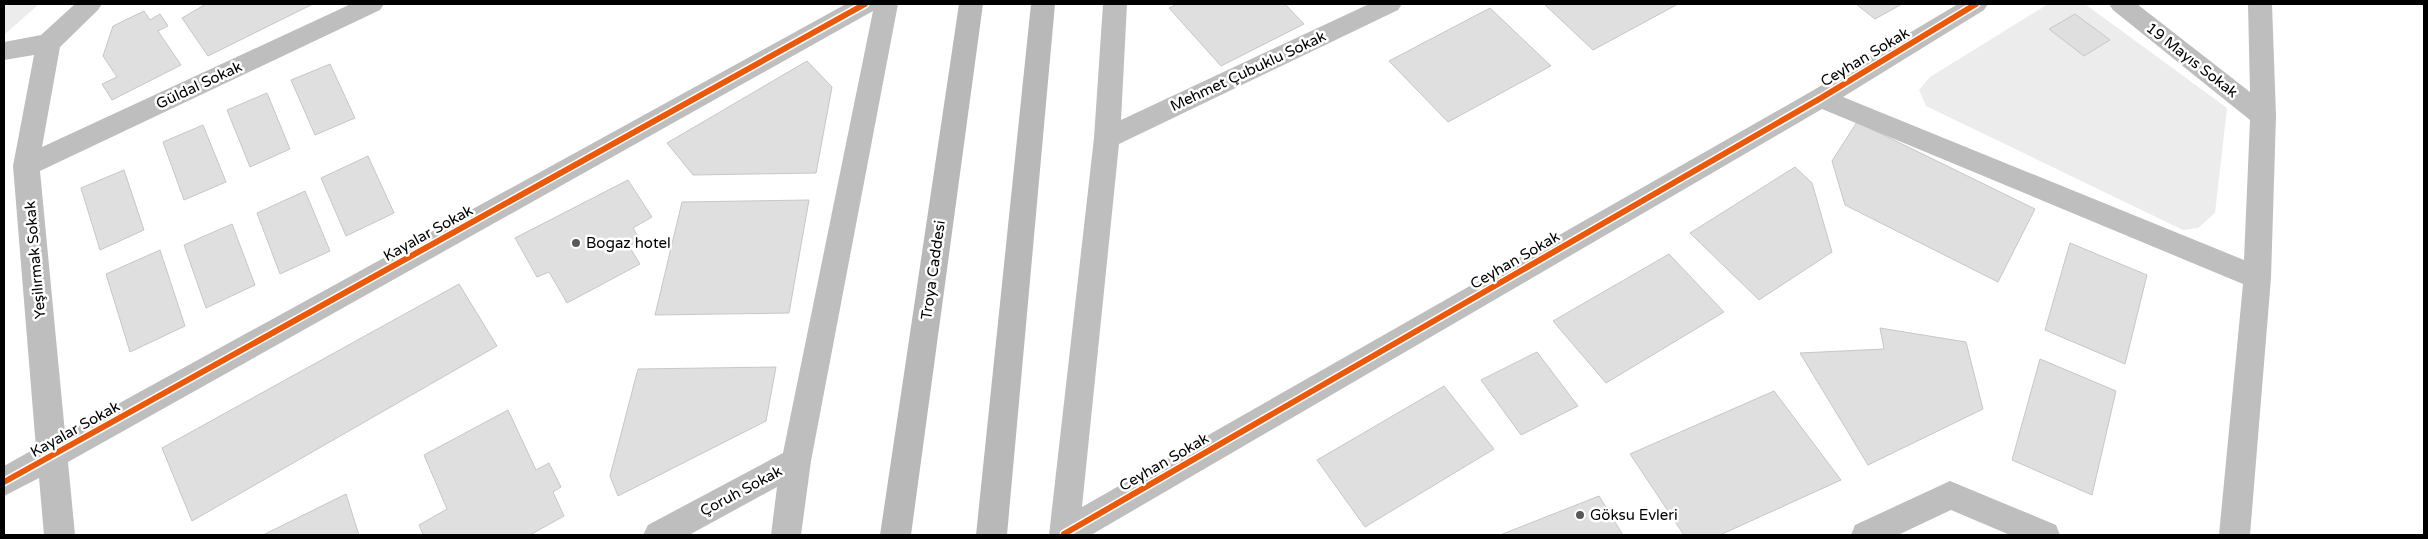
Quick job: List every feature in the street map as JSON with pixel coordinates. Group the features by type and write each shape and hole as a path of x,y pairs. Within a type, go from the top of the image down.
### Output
{"main road":[{"name":"Troya Caddesi","path":"895,535 971,4"},
{"path":"991,535 1043,4"}],"street":[{"path":"4,51 48,42 90,4"},
{"name":"Güldal Sokak","path":"26,166 372,4"},
{"name":"Kayalar Sokak","path":"4,482 865,4"},
{"path":"786,535 796,461 886,4"},
{"path":"1064,535 1107,138 1115,4"},
{"name":"Mehmet Çubuklu Sokak","path":"1107,138 1390,4"},
{"name":"Ceyhan Sokak","path":"1064,535 1821,98 1976,4"},
{"name":"19 Mayıs Sokak","path":"2122,4 2263,116"},
{"path":"2235,535 2257,278 2263,116 2260,4"},
{"name":"Yeşilırmak Sokak","path":"48,42 26,166 60,535"},
{"path":"1821,98 2257,278"},
{"name":"Çoruh Sokak","path":"659,535 796,461"},
{"path":"1866,535 1950,495 2045,535"}],"shaded area":[{"path":"4,4 39,4 4,35"},
{"path":"2048,4 2085,4 2227,108 2215,213 2198,228 2183,230 1926,106 1919,90 1930,77"}],"building":[{"path":"206,4 313,4 208,56 182,18"},
{"path":"1178,4 1285,4 1304,24 1221,66 1169,8"},
{"path":"1544,4 1678,4 1593,50"},
{"path":"1856,4 1902,4 1875,19"},
{"path":"1490,8 1551,66 1448,122 1389,61"},
{"path":"144,11 150,20 160,14 168,26 158,31 181,65 112,100 102,84 117,77 103,56 113,26"},
{"path":"2075,14 2110,40 2084,56 2049,29"},
{"path":"807,61 832,87 816,173 693,175 667,143"},
{"path":"330,64 355,118 315,135 291,80"},
{"path":"267,93 290,149 250,167 227,110"},
{"path":"1857,122 2035,209 1998,282 1845,205 1832,161"},
{"path":"203,125 226,182 184,200 163,142"},
{"path":"368,156 394,213 346,236 321,178"},
{"path":"1795,167 1812,183 1832,252 1759,300 1690,233"},
{"path":"124,170 144,230 100,250 81,188"},
{"name":"Bogaz hotel","path":"628,180 652,217 633,228 640,240 629,246 640,264 567,303 549,272 537,277 515,238"},
{"path":"305,191 330,251 280,274 257,213"},
{"path":"809,200 789,313 655,315 682,202"},
{"path":"232,224 255,285 206,308 184,245"},
{"path":"2070,243 2147,275 2125,364 2045,330"},
{"path":"160,250 185,326 130,352 106,274"},
{"path":"1669,254 1724,312 1606,383 1553,321"},
{"path":"459,284 497,346 192,521 162,448"},
{"path":"1880,328 1966,342 1983,409 1868,465 1800,353 1884,349"},
{"path":"1537,352 1578,406 1521,435 1481,380"},
{"path":"2040,359 2116,391 2092,495 2012,460"},
{"path":"776,367 766,421 618,496 610,476 638,369"},
{"path":"1444,386 1494,449 1365,527 1317,460"},
{"path":"1774,391 1841,480 1720,535 1684,535 1630,454"},
{"path":"508,410 536,470 549,463 561,487 553,492 564,516 530,535 420,535 423,534 419,525 447,509 424,455"},
{"path":"346,494 359,535 263,535"},
{"name":"Göksu Evleri","path":"1599,496 1623,535 1500,535"}],"cycle path":[{"path":"4,482 865,4"},
{"path":"1064,534 1821,98 1976,4"}],"place":[{"name":"Bogaz hotel","path":"576,243"},
{"name":"Göksu Evleri","path":"1580,515"}]}
